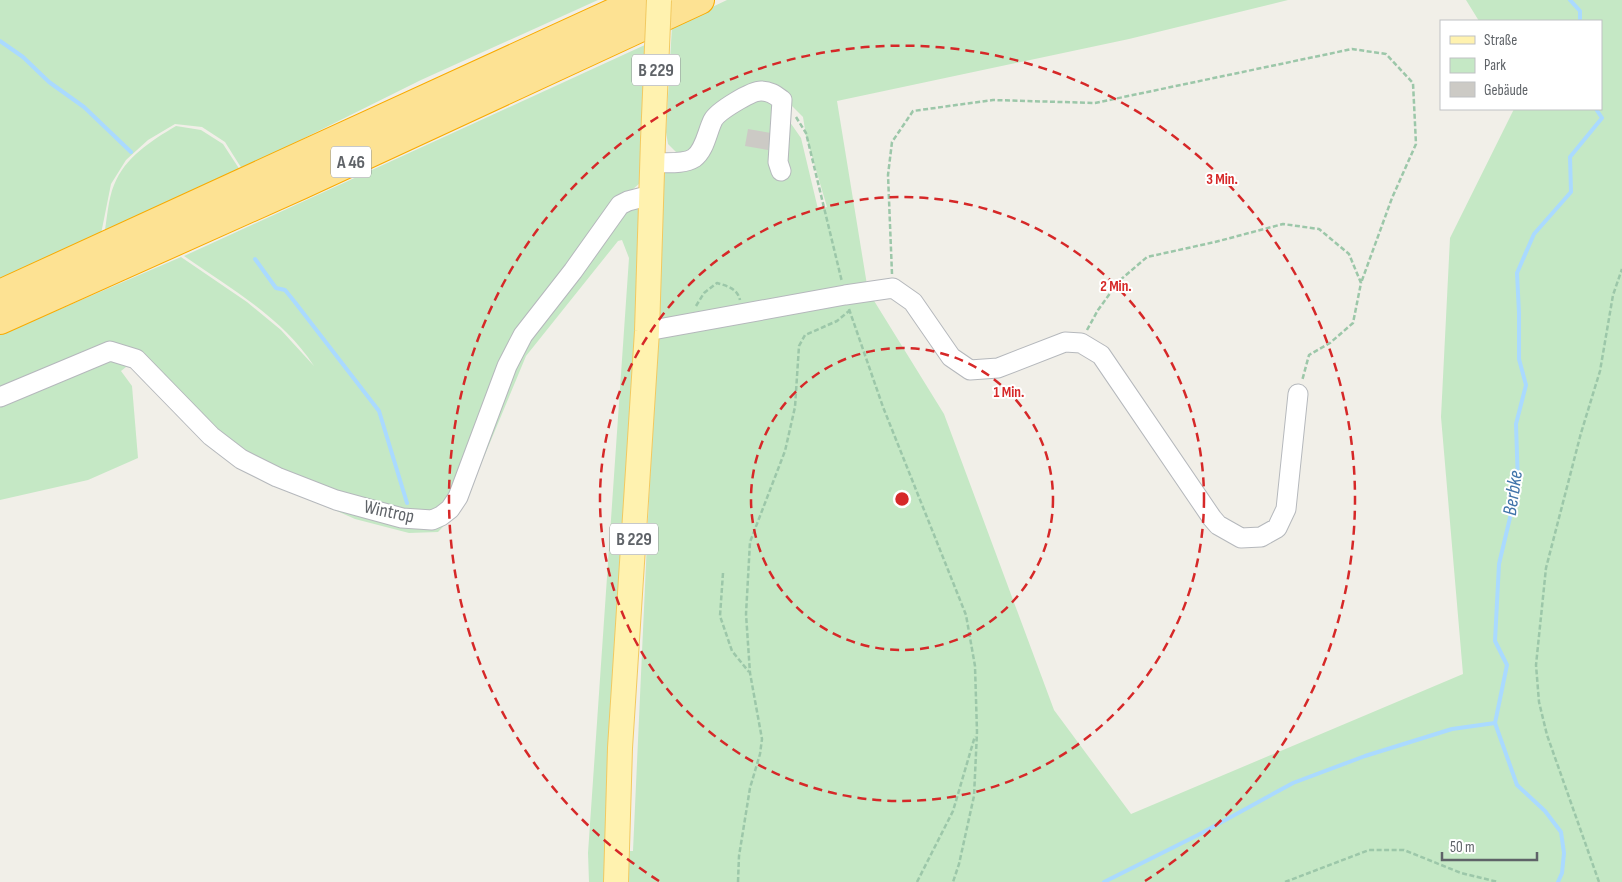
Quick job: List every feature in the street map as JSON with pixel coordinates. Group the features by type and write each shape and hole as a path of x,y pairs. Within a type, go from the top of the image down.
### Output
{"highway":[{"name":"A 46","path":"0,294 641,0"},
{"name":"A 46","path":"0,320 301,185 700,0"}],"main road":[{"name":"B 229","path":"616,882 620,748 647,331 659,0"}],"street":[{"path":"653,152 685,161 691,159 697,155 701,148 716,115 751,94 759,91 768,92 782,100 778,162 781,171"},
{"name":"Wintrop","path":"0,397 110,351 136,359 211,436 241,459 277,477 336,500 402,518 432,520 450,510 458,497 507,366 523,335 573,271 620,205 651,195"},
{"path":"647,331 844,295 893,288 913,302 951,357 970,370 998,368 1064,342 1081,343 1101,356 1212,518 1218,525 1241,538 1261,537 1277,528 1286,509 1298,394"}],"path":[{"path":"893,288 888,175 892,142 913,111 993,100 1095,103 1352,49 1386,54 1413,82 1416,144 1392,198 1362,283 1353,323 1330,343 1309,354 1298,394"},
{"path":"782,100 800,121 806,133 843,286"},
{"path":"1081,343 1098,310 1119,281 1147,257 1215,242 1282,224 1319,229 1349,254 1362,283"},
{"path":"1599,882 1547,735 1539,702 1536,665 1546,568 1581,434 1600,371 1613,295 1622,269"},
{"path":"692,323 697,306 704,293 717,283 730,286 738,295 743,313"},
{"path":"738,882 739,856 750,788 760,754 762,739 750,673 746,614 750,542 785,451 795,407 799,346 805,335 837,321 850,310 883,407 966,615 975,666 976,732 974,796 959,864 953,882"},
{"path":"722,573 720,616 732,651 750,673"},
{"path":"917,882 953,811 976,732"},
{"path":"1285,882 1369,850 1404,850 1462,873 1498,882"}],"green space":[{"path":"0,0 598,0 421,80 242,169 225,142 202,127 175,124 148,140 126,160 111,184 101,234 0,278"},
{"path":"727,0 1288,0 1129,39 837,101 868,291 944,414 1054,710 1131,814 1463,674 1441,417 1450,238 1514,110 1602,110 1602,20 1478,20 1466,0 1622,0 1622,882 589,882 588,853 629,258 622,240 618,241 526,356 464,505 438,532 409,533 355,519 328,507 332,501 379,514 381,508 327,493 248,458 215,435 158,376 138,357 128,353 124,346 113,360 131,363 121,371 132,386 138,458 88,480 0,500 0,335 181,257 247,302 281,330 314,366 287,333 255,305 184,256 647,44 640,142 642,142 640,183 625,196 613,213 618,219 623,212 637,206 642,210 633,398 615,684 610,851 633,851 656,343 660,179 665,170 685,167 698,158 722,115 752,98 767,97 778,105 801,138 818,209 827,207 806,136 803,117 783,97 770,90 748,89 718,109 709,118 693,153 683,158 676,156 676,152 668,144 666,132 672,26"},
{"path":"176,126 201,130 223,144 240,170 104,236 110,197 119,175 140,151"}],"building":[{"path":"748,129 771,133 768,150 745,146"}],"waterway":[{"name":"Berbke","path":"1570,0 1580,11 1580,20"},
{"path":"0,41 23,57 49,82 84,107 131,152"},
{"name":"Berbke","path":"1558,882 1562,873 1564,853 1561,832 1545,811 1517,785 1495,723 1507,665 1495,641 1499,564 1518,484 1516,424 1526,385 1519,359 1517,273 1534,234 1571,192 1570,157 1602,118 1597,110"},
{"path":"255,259 276,288 285,290 294,301 379,411 407,503"},
{"path":"1104,882 1198,835 1293,783 1365,756 1452,729 1495,723"}]}
